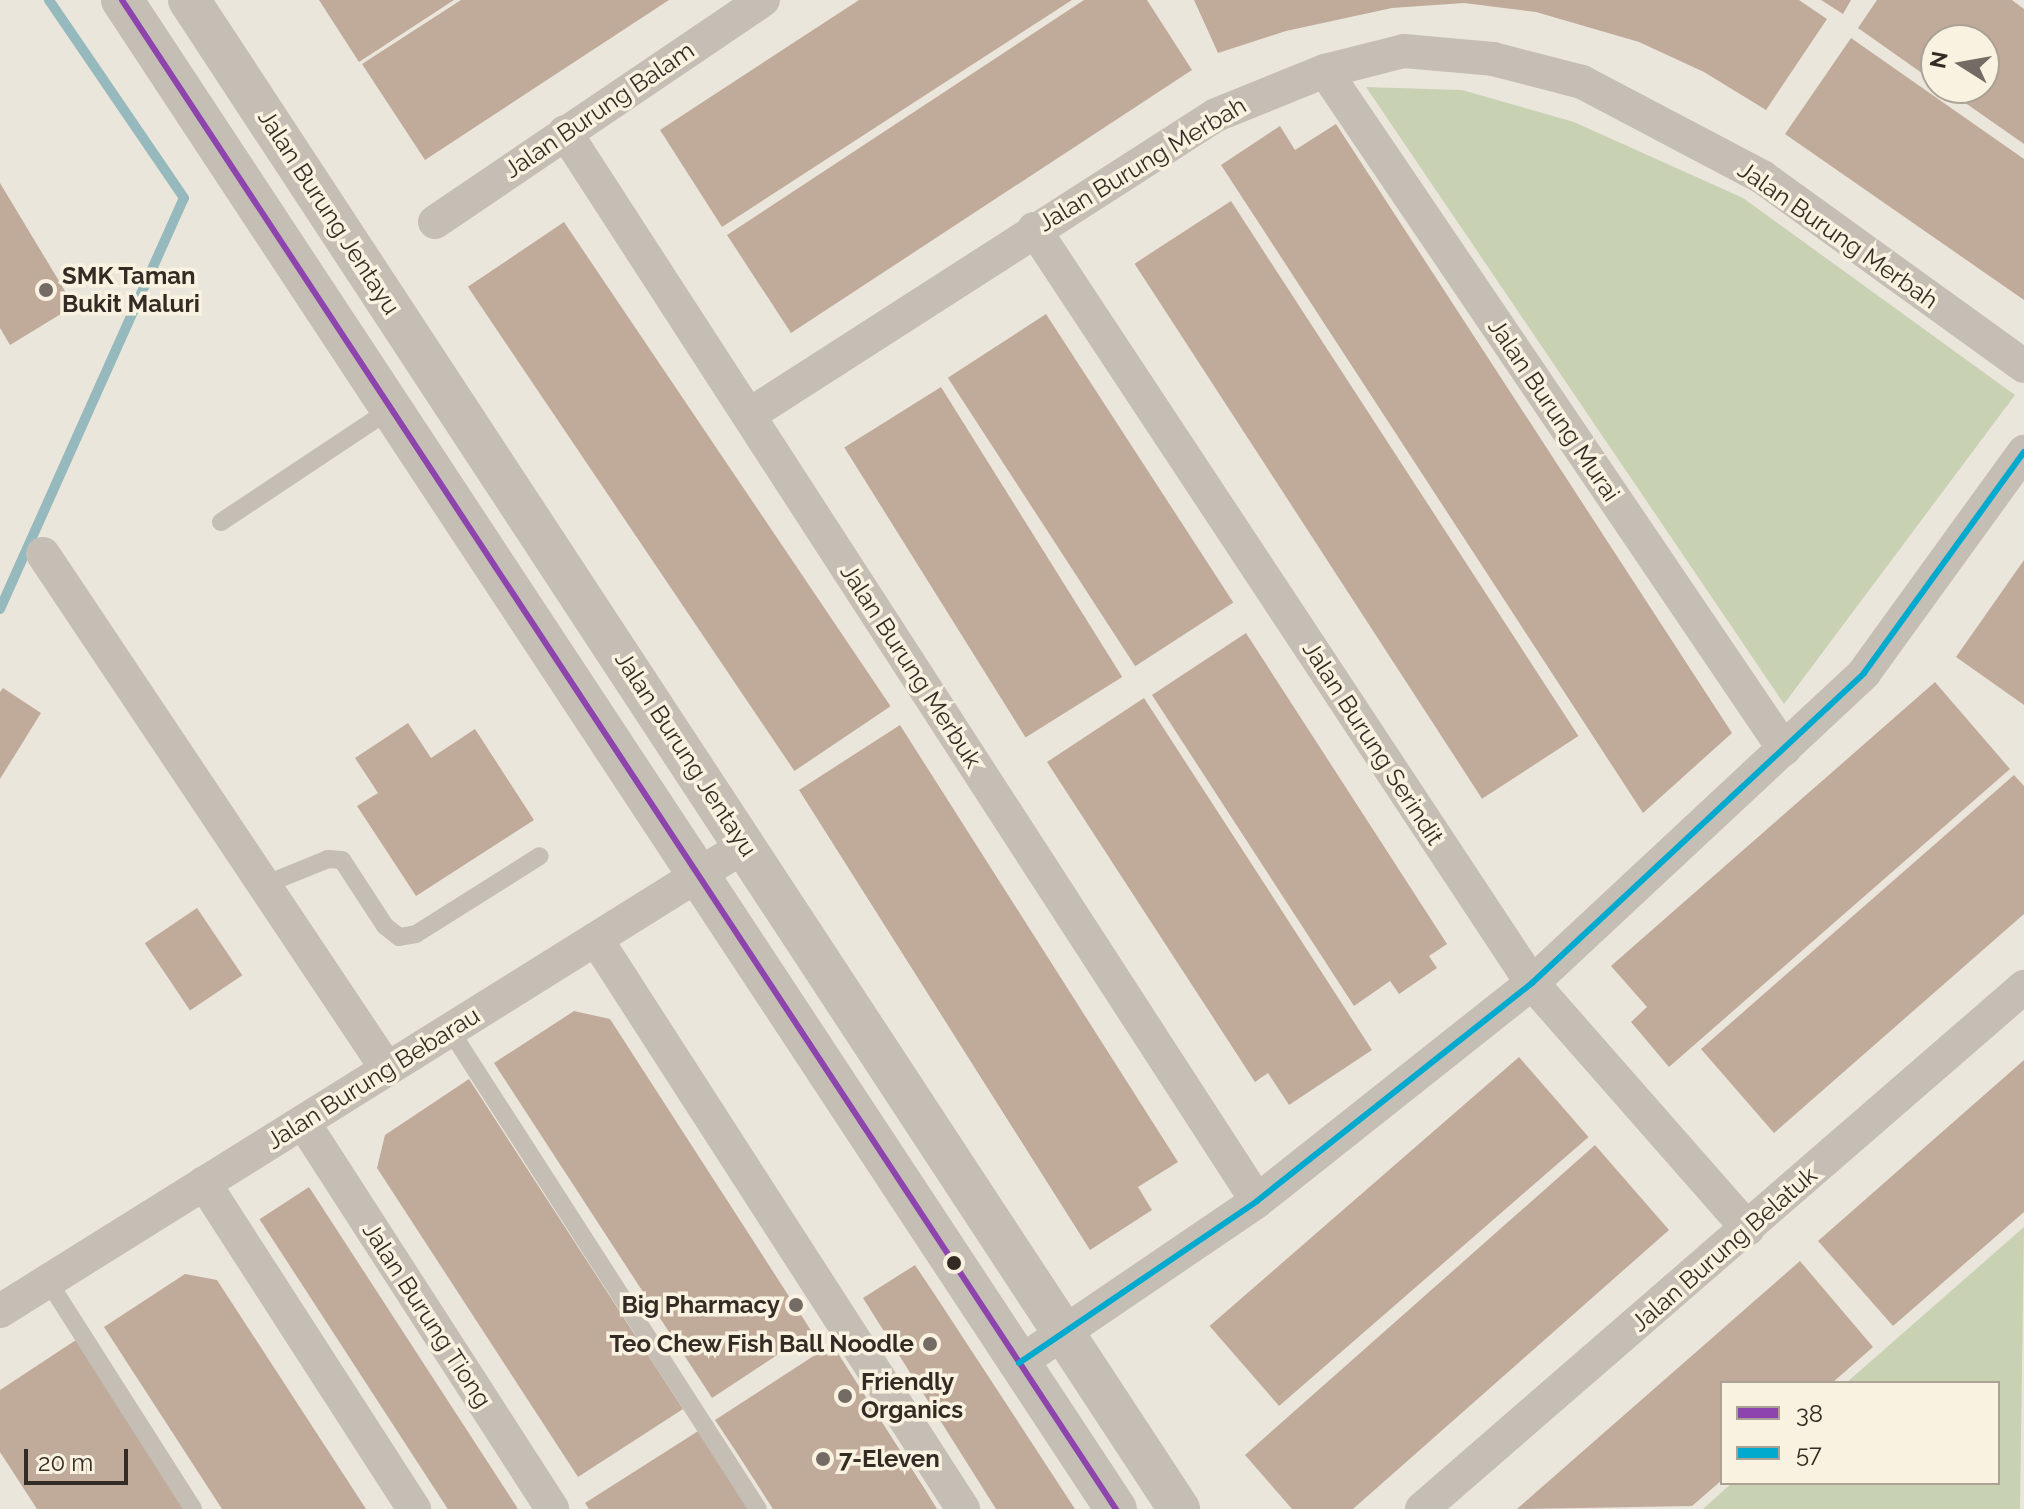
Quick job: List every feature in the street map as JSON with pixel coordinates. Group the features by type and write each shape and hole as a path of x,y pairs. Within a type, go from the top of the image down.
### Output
{"street":[{"path":"122,0 1116,1509"},
{"name":"Jalan Burung Jentayu","path":"189,0 1179,1509"},
{"name":"Jalan Burung Balam","path":"435,222 763,0"},
{"name":"Jalan Burung Merbah","path":"749,415 1034,229 1216,115 1325,71 1404,51 1493,59 1582,82 1762,177 2024,366"},
{"name":"Jalan Burung Murai","path":"1325,71 1784,749"},
{"name":"Jalan Burung Merbuk","path":"565,132 1257,1201"},
{"name":"Jalan Burung Serindit","path":"1034,229 1532,983 1748,1229"},
{"path":"1019,1363 1257,1201 1532,983 1864,673 2024,452"},
{"path":"43,554 387,1069"},
{"name":"Jalan Burung Bebarau","path":"0,1311 746,845"},
{"path":"596,939 963,1509"},
{"name":"Jalan Burung Belatuk","path":"1422,1509 2024,987"},
{"name":"Jalan Burung Tiong","path":"303,1122 552,1509"},
{"path":"204,1183 414,1509"}],"lane":[{"path":"221,522 391,409"},
{"path":"264,885 328,859 342,860 385,926 399,937 416,934 540,856"},
{"path":"450,1030 758,1509"},
{"path":"48,1281 193,1509"}],"green space":[{"path":"1366,87 1462,90 1574,122 1743,198 2015,395 1784,704"},
{"path":"2024,1227 2020,1509 1703,1509 1730,1485 2000,1485 2000,1381 1848,1381"}],"building":[{"path":"319,0 454,0 359,62"},
{"path":"461,0 669,0 425,160 362,64"},
{"path":"859,0 1072,0 722,227 660,130"},
{"path":"1084,0 1147,0 1192,70 791,333 727,235"},
{"path":"1194,0 1799,0 1827,19 1766,110 1704,72 1639,42 1536,12 1464,3 1392,8 1286,31 1218,53"},
{"path":"1821,0 1851,0 1843,14"},
{"path":"1877,0 2012,0 2024,9 2024,144 1967,104 2000,104 2000,24 1920,24 1920,72 1858,28"},
{"path":"1851,38 1920,86 1920,104 1945,104 2024,159 2024,300 1785,134"},
{"path":"1336,124 1732,733 1643,813 1221,165 1280,126 1295,150"},
{"path":"0,183 74,306 10,345 0,328"},
{"path":"1231,201 1578,736 1482,799 1135,264"},
{"path":"564,222 891,706 794,771 468,287"},
{"path":"1046,314 1233,603 1135,666 948,378"},
{"path":"941,387 1122,677 1026,737 844,447"},
{"path":"2024,560 2024,705 1956,657"},
{"path":"1246,633 1447,944 1429,956 1437,968 1399,994 1390,981 1354,1006 1152,695"},
{"path":"1935,682 2010,769 1669,1067 1631,1022 1647,1007 1611,966"},
{"path":"3,688 41,713 0,779 0,692"},
{"path":"1144,698 1372,1050 1289,1105 1268,1073 1255,1082 1047,762"},
{"path":"408,723 431,758 475,729 534,820 416,896 357,806 378,793 355,758"},
{"path":"900,725 1178,1162 1138,1187 1152,1210 1090,1250 799,790"},
{"path":"2014,775 2024,786 2024,914 1774,1133 1701,1049"},
{"path":"197,908 242,975 190,1010 145,943"},
{"path":"574,1011 610,1019 812,1332 712,1398 494,1063"},
{"path":"1519,1057 1589,1137 1279,1406 1210,1326"},
{"path":"2024,1060 2024,1212 1893,1326 1818,1241"},
{"path":"469,1079 683,1409 578,1477 377,1168 385,1135"},
{"path":"1595,1145 1669,1230 1353,1509 1292,1509 1245,1455"},
{"path":"309,1187 518,1508 448,1509 260,1219"},
{"path":"1800,1261 1873,1347 1834,1381 1720,1381 1720,1482 1692,1506 1517,1509"},
{"path":"915,1265 1075,1509 996,1509 863,1298"},
{"path":"185,1274 217,1280 366,1509 222,1509 104,1327"},
{"path":"76,1340 186,1509 37,1509 0,1452 0,1390"},
{"path":"832,1344 937,1509 773,1509 715,1420"},
{"path":"703,1428 755,1509 589,1509 585,1503"}],"waterway":[{"path":"0,609 184,198 49,0"}],"transit line":[{"name":"38","path":"122,0 1116,1509"},
{"name":"57","path":"1019,1363 1257,1201 1532,983 1864,673 2024,452"}],"place":[{"name":"SMK Taman Bukit Maluri","path":"46,290"},
{"name":"Big Pharmacy","path":"796,1305"},
{"name":"Teo Chew Fish Ball Noodle","path":"930,1344"},
{"name":"Friendly Organics","path":"845,1396"},
{"name":"7-Eleven","path":"823,1459"}]}
